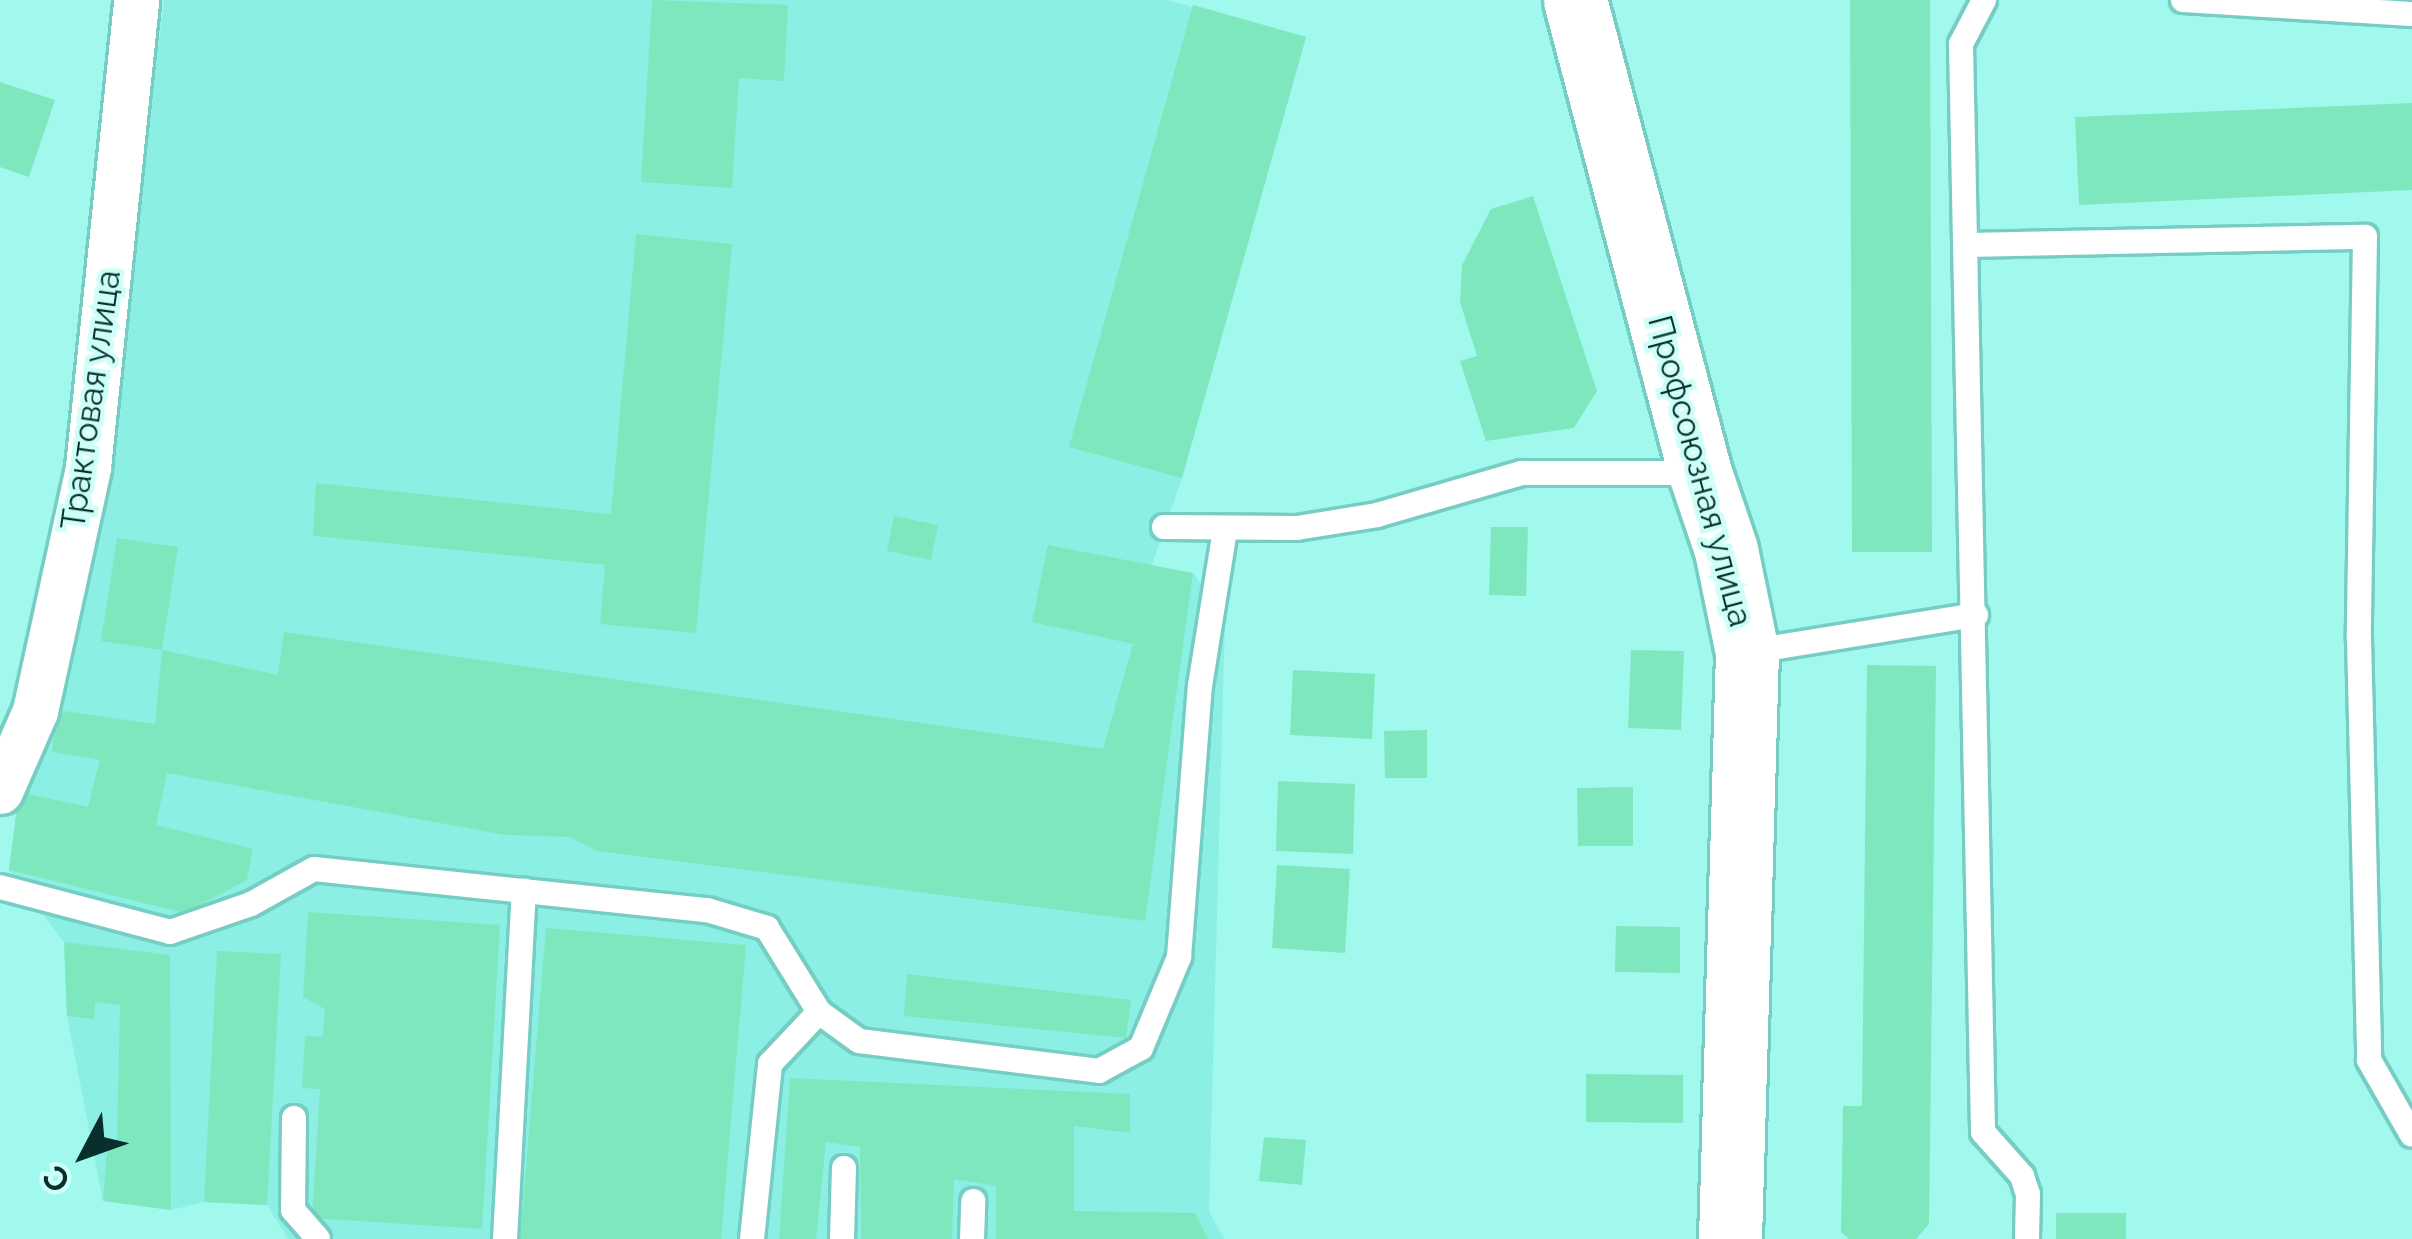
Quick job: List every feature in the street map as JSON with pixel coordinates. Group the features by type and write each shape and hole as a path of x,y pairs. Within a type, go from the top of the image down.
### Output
{"main road":[{"name":"Профсоюзная улица","path":"1575,0 1700,473 1726,550 1747,652 1730,1239"}],"street":[{"name":"Трактовая улица","path":"0,791 35,711 88,466 136,0"}],"lane":[{"path":"1984,0 1961,44 1983,1132 2022,1176 2028,1194 2027,1239"},
{"path":"2183,0 2409,9"},
{"path":"1966,245 2365,237 2359,639 2369,1060 2412,1135"},
{"path":"1164,527 1298,528 1378,514 1522,473 1700,473"},
{"path":"0,887 170,932 251,904 314,869 707,910 766,928 820,1012 860,1041 1099,1071 1141,1048 1179,957 1200,686 1225,530"},
{"path":"1747,652 1976,615"},
{"path":"505,1239 524,891"},
{"path":"752,1239 770,1064 820,1012"},
{"path":"294,1118 293,1210 318,1239"},
{"path":"842,1239 844,1168"},
{"path":"972,1239 973,1201"}],"shaded area":[{"path":"164,0 1167,0 1306,37 1182,478 1151,567 1193,573 1225,619 1209,1211 1224,1239 288,1239 267,1205 204,1202 171,1210 103,1201 67,1016 64,942 9,870 19,792 111,416","holes":["316,484 610,514 605,565 314,536"]}],"building":[{"path":"652,0 788,5 784,81 739,78 732,188 641,182"},
{"path":"1850,0 1930,0 1932,552 1852,552"},
{"path":"1193,5 1306,37 1182,478 1069,447"},
{"path":"0,82 55,100 29,177 0,167"},
{"path":"2412,103 2412,190 2079,205 2075,117"},
{"path":"1533,196 1597,391 1574,428 1486,441 1460,361 1477,356 1460,302 1462,265 1491,209"},
{"path":"636,234 732,244 696,633 600,624 605,565 313,536 316,483 611,514"},
{"path":"894,516 938,525 931,560 887,551"},
{"path":"1491,527 1528,527 1526,596 1489,595"},
{"path":"117,538 178,547 162,650 101,641"},
{"path":"1048,545 1193,573 1145,921 598,851 569,837 506,835 167,773 156,825 253,849 247,880 185,913 9,870 19,792 88,807 100,760 52,752 57,710 155,724 162,650 278,675 284,632 1103,749 1133,644 1032,622"},
{"path":"1631,650 1684,651 1681,730 1628,728"},
{"path":"1867,665 1936,666 1929,1224 1916,1239 1849,1239 1841,1232 1843,1106 1862,1106"},
{"path":"1293,670 1375,674 1372,739 1290,735"},
{"path":"1427,730 1427,778 1385,778 1384,731"},
{"path":"1278,781 1355,784 1353,854 1276,851"},
{"path":"1633,787 1633,846 1578,846 1577,788"},
{"path":"1277,865 1350,869 1345,953 1272,948"},
{"path":"308,912 500,925 482,1229 312,1218 320,1089 302,1088 305,1036 323,1037 325,1009 303,997"},
{"path":"1616,926 1680,927 1680,973 1615,972"},
{"path":"546,928 746,945 721,1239 520,1239"},
{"path":"64,942 170,955 171,1210 103,1201 107,1152 117,1144 120,1005 95,1002 94,1019 67,1016"},
{"path":"217,951 281,954 267,1205 204,1202"},
{"path":"907,974 1131,1000 1126,1038 904,1016"},
{"path":"1586,1074 1683,1075 1683,1123 1586,1122"},
{"path":"790,1078 1130,1094 1130,1133 1074,1126 1074,1211 1195,1213 1208,1239 996,1239 996,1186 954,1179 952,1239 861,1239 860,1147 826,1142 816,1239 779,1239"},
{"path":"1264,1137 1306,1140 1302,1185 1259,1181"},
{"path":"2056,1213 2126,1213 2126,1239 2056,1239"}]}
